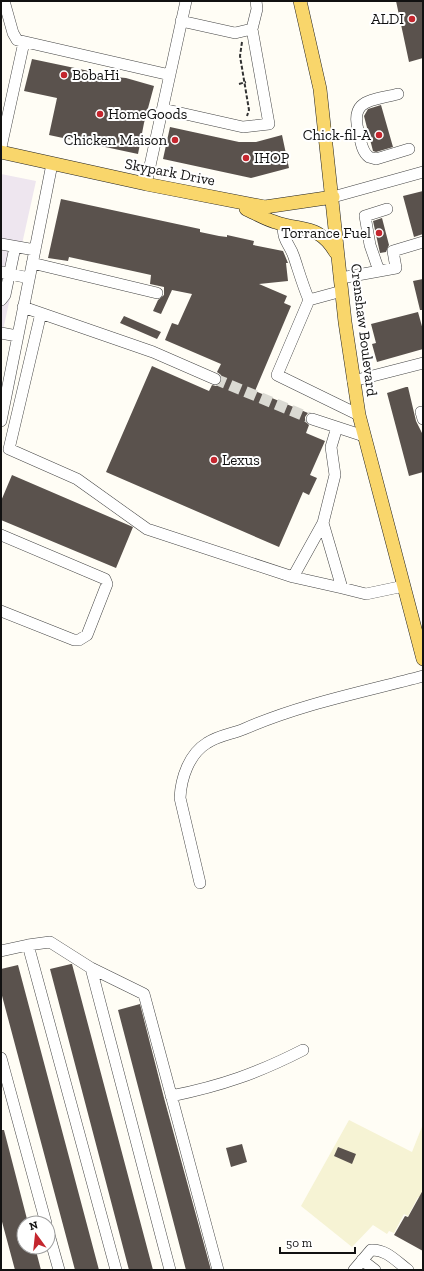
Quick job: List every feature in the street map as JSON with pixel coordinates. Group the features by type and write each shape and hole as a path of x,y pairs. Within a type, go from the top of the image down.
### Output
{"main road":[{"name":"Crenshaw Boulevard","path":"300,1 320,89 333,197 341,284 353,381 359,415 423,659"},
{"name":"Skypark Drive","path":"1,152 146,184 265,208 333,197"},
{"path":"226,200 283,224 311,230 321,234 329,241 338,256"}],"street":[{"path":"4,1 13,33 17,40 170,75"},
{"path":"146,184 186,1"},
{"path":"163,109 243,127 269,124 252,29 257,9 256,1"},
{"path":"181,21 235,33 252,29"},
{"path":"1,147 24,42"},
{"path":"398,94 366,103 357,111 356,121 364,150 369,158 376,158 409,149"},
{"path":"1,421 52,164"},
{"path":"333,197 423,172"},
{"path":"380,271 370,245 365,216 387,209"},
{"path":"283,224 283,237 294,257 301,281 309,300"},
{"path":"359,415 277,375 309,300 341,284 380,271 396,268 393,251 423,242"},
{"path":"1,244 35,250"},
{"path":"1,300 5,295 5,273 15,246"},
{"path":"32,263 157,293"},
{"path":"5,273 29,278"},
{"path":"23,307 147,350 214,379"},
{"path":"41,313 9,449 77,479 147,529 293,577 366,594 404,586"},
{"path":"1,333 17,336"},
{"path":"353,381 423,363"},
{"path":"423,412 421,412 423,419"},
{"path":"312,419 364,436"},
{"path":"293,577 323,523 335,476 331,447 337,427"},
{"path":"323,523 342,588"},
{"path":"1,535 105,580 107,584 86,635 80,640 74,640 1,611"},
{"path":"200,883 180,798 181,784 188,767 201,748 207,743 223,735 243,730 274,716 423,676"},
{"path":"1,951 50,942 91,968 144,994 218,1270"},
{"path":"28,945 116,1270"},
{"path":"91,968 170,1270"},
{"path":"171,1096 210,1088 248,1076 303,1050"},
{"path":"1,1058 44,1215"},
{"path":"354,1270 371,1250 381,1250 408,1270"},
{"path":"55,1255 59,1270"},
{"path":"362,1260 375,1270"}],"path":[{"path":"243,39 240,49 248,110 246,120"},
{"path":"240,84 245,82"}],"shaded area":[{"path":"1,174 36,181 1,339"},
{"path":"349,1120 412,1152 423,1124 423,1199 418,1197 408,1216 404,1214 394,1233 389,1231 387,1234 373,1225 352,1247 301,1206"}],"building":[{"name":"ALDI","path":"396,1 423,1 423,58 409,62"},
{"path":"32,59 89,71 88,76 115,82 115,77 126,78 154,86 144,123 138,154 49,135 57,98 24,91"},
{"name":"Chick-fil-A","path":"381,105 393,147 376,152 373,151 364,116 368,109"},
{"path":"170,127 239,142 256,142 282,135 289,168 251,178 163,159"},
{"path":"423,191 423,234 414,237 403,196"},
{"path":"61,199 200,229 200,232 227,237 227,235 254,241 253,245 283,251 288,263 286,263 288,281 259,284 287,296 284,303 291,306 255,391 308,413 305,417 305,421 309,425 306,433 325,441 310,475 317,478 309,495 303,492 279,547 106,472 152,366 209,391 212,385 216,386 222,381 221,375 217,372 221,364 165,340 172,323 178,325 192,294 172,290 161,314 153,311 158,300 164,295 164,287 150,284 151,275 69,257 68,261 48,258"},
{"path":"382,218 389,245 386,252 380,253 373,221"},
{"path":"423,279 423,310 420,310 413,281"},
{"path":"418,312 423,330 423,349 377,362 372,344 376,343 371,324"},
{"path":"124,316 161,332 157,339 120,323"},
{"path":"408,387 416,421 423,435 423,472 409,476 387,393"},
{"path":"12,475 133,527 116,568 1,520 1,501"},
{"path":"72,964 153,1270 129,1270 50,969"},
{"path":"18,965 99,1270 75,1270 1,992 1,969"},
{"path":"140,1004 211,1270 186,1270 118,1010"},
{"path":"1,1130 4,1130 26,1215 16,1215 16,1255 37,1255 41,1270 15,1270 1,1218"},
{"path":"242,1144 247,1162 231,1167 226,1148"},
{"path":"338,1147 356,1154 352,1164 334,1156"},
{"path":"423,1190 423,1251 394,1235 405,1216 408,1217"}],"tunnel":[{"path":"215,379 312,419"}],"place":[{"name":"ALDI","path":"412,19"},
{"name":"BobaHi","path":"64,75"},
{"name":"HomeGoods","path":"100,114"},
{"name":"Chick-fil-A","path":"379,135"},
{"name":"Chicken Maison","path":"175,140"},
{"name":"IHOP","path":"246,158"},
{"name":"Torrance Fuel","path":"379,233"},
{"name":"Lexus","path":"214,460"}]}
